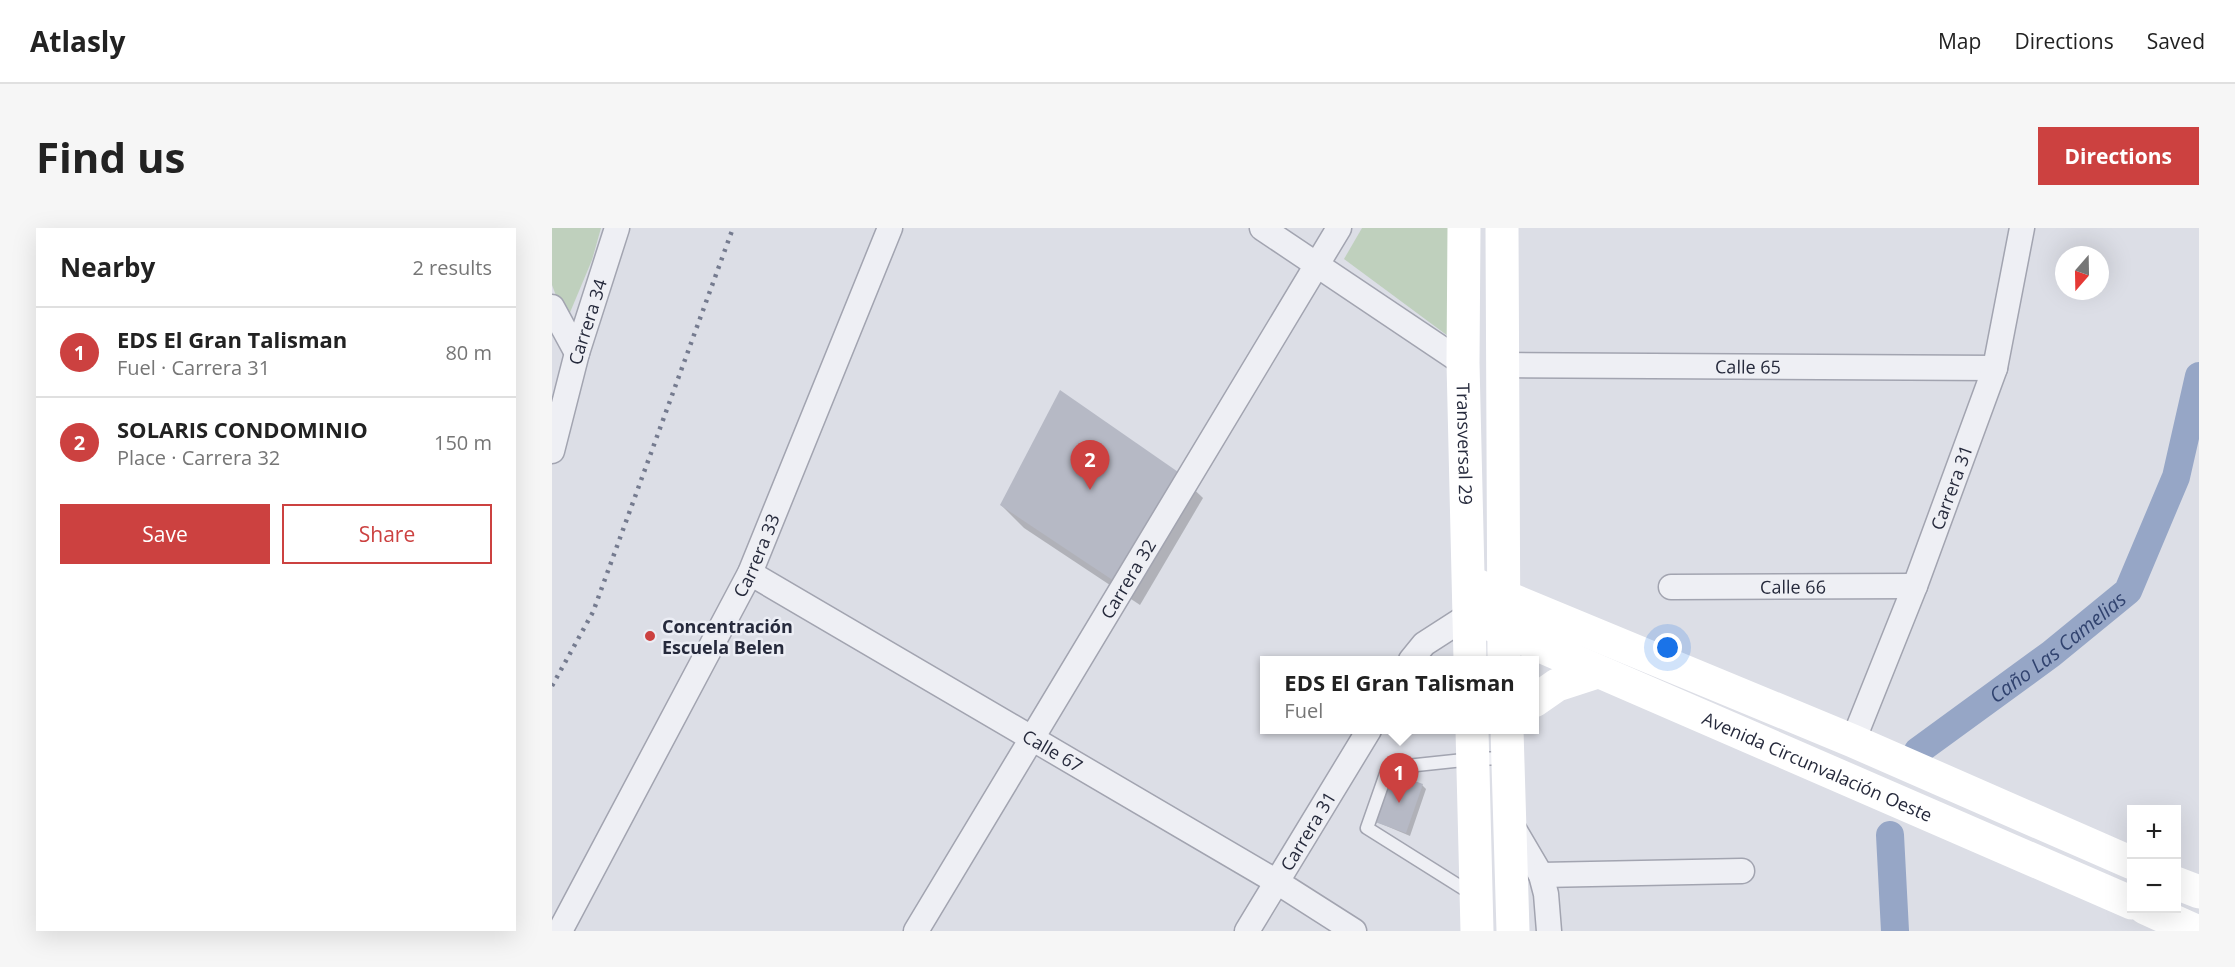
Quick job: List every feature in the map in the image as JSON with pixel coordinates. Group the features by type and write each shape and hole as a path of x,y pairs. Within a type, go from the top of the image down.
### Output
{"main road":[{"name":"Transversal 29","path":"1464,228 1463,363 1470,656"},
{"name":"Transversal 29","path":"1502,228 1504,645"},
{"name":"Avenida Circunvalación Oeste","path":"1469,582 1853,741 2127,861"},
{"name":"Avenida Circunvalación Oeste","path":"1469,615 1504,645 1597,672 2127,901"},
{"path":"1539,698 1557,685 1597,672"},
{"path":"1508,737 1513,931"},
{"path":"1473,744 1477,931"},
{"path":"2181,885 2199,892"},
{"path":"2154,913 2196,931"}],"street":[{"name":"Carrera 34","path":"552,451 577,353 617,228"},
{"name":"Carrera 33","path":"560,931 750,573 890,228"},
{"path":"1262,228 1463,363"},
{"name":"Carrera 32","path":"916,931 1339,228"},
{"name":"Carrera 31","path":"1853,741 1915,586 1995,368 2022,228"},
{"path":"552,307 577,353"},
{"name":"Calle 65","path":"1502,365 1995,368"},
{"name":"Calle 67","path":"750,573 1277,882 1354,931"},
{"name":"Calle 66","path":"1671,587 1915,586"},
{"path":"1415,656 1433,637 1469,615"},
{"name":"Carrera 31","path":"1247,931 1366,734"},
{"path":"1511,824 1541,875 1546,894 1549,931"},
{"path":"1541,875 1742,872"}],"lane":[{"path":"1478,898 1367,828 1388,768 1473,744 1508,737"}],"green space":[{"path":"552,228 601,228 592,260 566,322 552,285"},
{"path":"1362,228 1449,228 1448,336 1344,259"}],"building":[{"path":"1060,390 1181,474 1117,583 1000,505"},
{"path":"1392,773 1423,784 1406,833 1375,822"}],"waterway":[{"name":"Caño Las Camelias","path":"1918,751 2051,654 2128,591 2176,477 2199,376"},
{"name":"Caño Las Camelias","path":"1890,835 1895,931"}],"railway":[{"path":"552,686 593,612 733,228"}],"place":[{"name":"SOLARIS CONDOMINIO","path":"1090,490"},
{"name":"Concentración Escuela Belen","path":"650,636"},
{"name":"EDS El Gran Talisman","path":"1399,803"}]}
